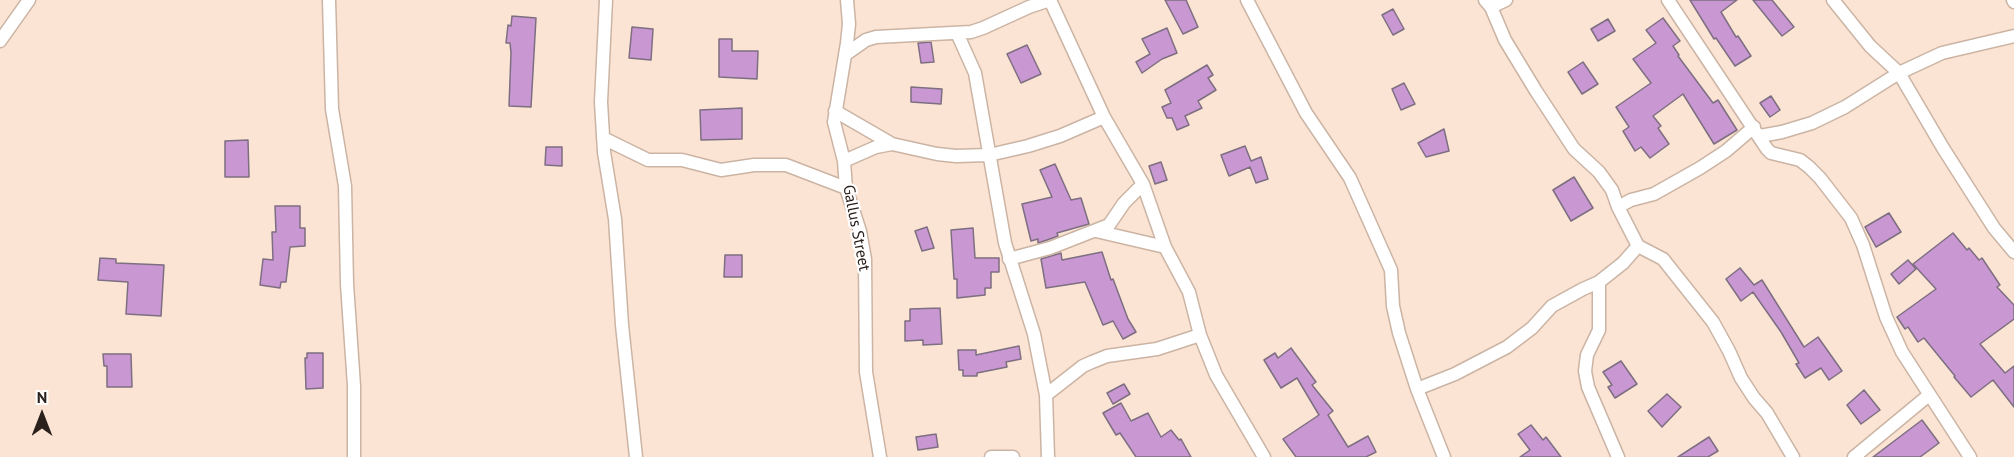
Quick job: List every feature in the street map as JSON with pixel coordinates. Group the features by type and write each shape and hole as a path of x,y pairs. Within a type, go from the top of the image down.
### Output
{"street":[{"path":"0,41 29,0"},
{"path":"329,0 332,110 345,186 347,284 354,386 354,457"},
{"path":"606,0 601,102 603,138 615,219 622,325 636,457"},
{"name":"Gallus Street","path":"847,0 849,24 846,54 834,122 844,161 846,188 860,231 865,259 866,372 879,457"},
{"path":"846,54 866,40 876,37 957,33 983,28 1050,0 1104,117 1143,184 1165,247 1189,292 1200,335 1216,375 1264,457"},
{"path":"1247,0 1305,113 1350,178 1391,270 1393,306 1397,324 1417,389 1444,457"},
{"path":"1506,0 1488,4 1505,40 1536,91 1574,149 1599,172 1612,190 1638,246 1663,259 1713,322 1746,385 1767,412 1793,457"},
{"path":"1668,0 1771,153 1800,160 1809,167 1851,218 1863,245 1886,317 1902,352 1970,457"},
{"path":"1833,0 1870,46 1899,73 1994,228 2014,252"},
{"path":"957,33 975,73 1009,259 1034,334 1046,396 1048,457"},
{"path":"1618,207 1631,200 1654,194 1700,168 1757,131 1782,132 1812,123 1845,107 1899,73 1942,53 2014,36"},
{"path":"835,111 892,144 956,156 989,155 1049,140 1104,117"},
{"path":"603,138 648,160 682,160 721,170 754,165 786,165 846,188"},
{"path":"844,161 876,147 892,144"},
{"path":"1009,259 1050,248 1109,225 1124,203 1143,184"},
{"path":"1096,231 1165,247"},
{"path":"1417,389 1455,374 1508,347 1532,328 1552,306 1599,282 1623,263 1638,246"},
{"path":"1599,282 1599,330 1587,355 1585,371 1588,387 1618,457"},
{"path":"1046,396 1083,366 1107,356 1157,349 1200,335"},
{"path":"1854,457 1929,395"},
{"path":"991,457 1013,457"}],"building":[{"path":"1165,0 1186,0 1198,27 1183,34"},
{"path":"1690,0 1737,0 1721,12 1751,56 1735,66 1716,38 1714,39"},
{"path":"1753,0 1772,0 1794,27 1782,36"},
{"path":"1393,9 1404,29 1393,35 1382,15"},
{"path":"512,16 536,18 531,107 509,106 511,53 510,43 506,43 508,25 511,26"},
{"path":"1663,18 1680,41 1673,46 1678,56 1713,103 1718,100 1737,130 1714,144 1683,94 1653,116 1661,126 1658,128 1669,144 1650,158 1641,147 1635,151 1623,131 1629,127 1616,107 1651,83 1633,59 1656,43 1646,30"},
{"path":"1608,19 1615,31 1598,41 1591,29"},
{"path":"632,27 653,29 651,60 629,58"},
{"path":"1167,28 1177,53 1162,59 1142,73 1136,62 1150,54 1142,39"},
{"path":"719,39 732,39 732,51 758,51 757,79 719,77"},
{"path":"931,42 934,62 921,63 918,43"},
{"path":"1027,45 1041,74 1021,83 1007,54"},
{"path":"1583,62 1598,84 1582,94 1568,72"},
{"path":"1207,65 1213,75 1208,78 1216,90 1198,101 1202,108 1185,116 1189,125 1177,130 1172,118 1167,118 1162,107 1171,103 1165,90"},
{"path":"1404,83 1415,104 1401,110 1392,89"},
{"path":"911,87 942,89 941,104 911,102"},
{"path":"1771,96 1780,110 1770,117 1760,103"},
{"path":"742,108 742,139 701,140 700,110"},
{"path":"1444,129 1449,151 1426,157 1418,143"},
{"path":"248,140 249,177 225,177 225,141"},
{"path":"1245,146 1251,161 1261,157 1268,179 1256,183 1250,167 1229,176 1221,155"},
{"path":"546,147 562,147 562,166 545,165"},
{"path":"1161,162 1167,180 1155,184 1149,166"},
{"path":"1055,164 1071,200 1081,198 1089,224 1057,233 1058,236 1038,243 1038,239 1031,241 1022,204 1052,197 1040,170"},
{"path":"1574,177 1593,208 1571,221 1553,190"},
{"path":"275,206 300,206 300,228 305,228 305,246 290,247 286,282 281,282 280,288 260,285 263,259 273,260 272,232 276,232"},
{"path":"1889,213 1901,232 1876,247 1865,227"},
{"path":"927,227 934,248 922,251 915,231"},
{"path":"973,228 975,258 999,258 999,272 991,272 991,288 985,288 985,295 957,298 951,230"},
{"path":"1953,233 1967,250 1969,248 1979,260 1982,258 2000,285 1997,287 2014,305 2014,319 1980,344 2005,373 2014,366 2014,407 1993,380 1971,397 1924,338 1918,342 1908,327 1905,329 1897,317 1936,289 1913,264"},
{"path":"1102,252 1111,280 1113,279 1128,319 1136,332 1123,339 1113,321 1103,325 1085,282 1046,288 1041,259 1061,253 1062,260"},
{"path":"725,255 742,255 742,277 724,277"},
{"path":"100,258 116,259 116,263 164,265 161,316 126,314 128,282 98,280"},
{"path":"1908,260 1916,269 1899,284 1891,274"},
{"path":"1740,268 1754,285 1762,280 1804,347 1818,337 1842,371 1829,380 1821,368 1805,378 1781,332 1753,292 1741,301 1726,279"},
{"path":"940,308 942,344 923,345 923,340 905,341 905,321 910,321 910,309"},
{"path":"1019,346 1021,359 1006,362 1007,367 977,373 977,376 963,376 963,370 959,370 958,350 976,350 976,355"},
{"path":"1291,348 1316,382 1312,385 1333,411 1328,415 1348,447 1368,436 1376,452 1366,457 1296,457 1283,439 1319,415 1297,378 1281,388 1264,360 1275,353 1278,358"},
{"path":"307,353 323,353 323,388 306,389 305,358 307,358"},
{"path":"103,354 131,354 132,387 107,387 107,366 104,366"},
{"path":"1621,361 1637,384 1615,398 1608,387 1612,385 1603,372"},
{"path":"1124,384 1130,394 1113,404 1107,393"},
{"path":"1864,390 1880,410 1861,424 1847,405"},
{"path":"1667,394 1681,407 1662,427 1648,411"},
{"path":"1121,403 1131,421 1148,413 1161,437 1171,430 1179,440 1181,439 1191,457 1136,457 1120,433 1116,435 1103,413"},
{"path":"1922,420 1939,443 1920,457 1873,457"},
{"path":"1531,425 1543,440 1546,437 1561,457 1520,457 1530,450 1518,434"},
{"path":"936,434 938,447 918,450 916,437"},
{"path":"1709,437 1718,451 1708,457 1678,457"}]}
